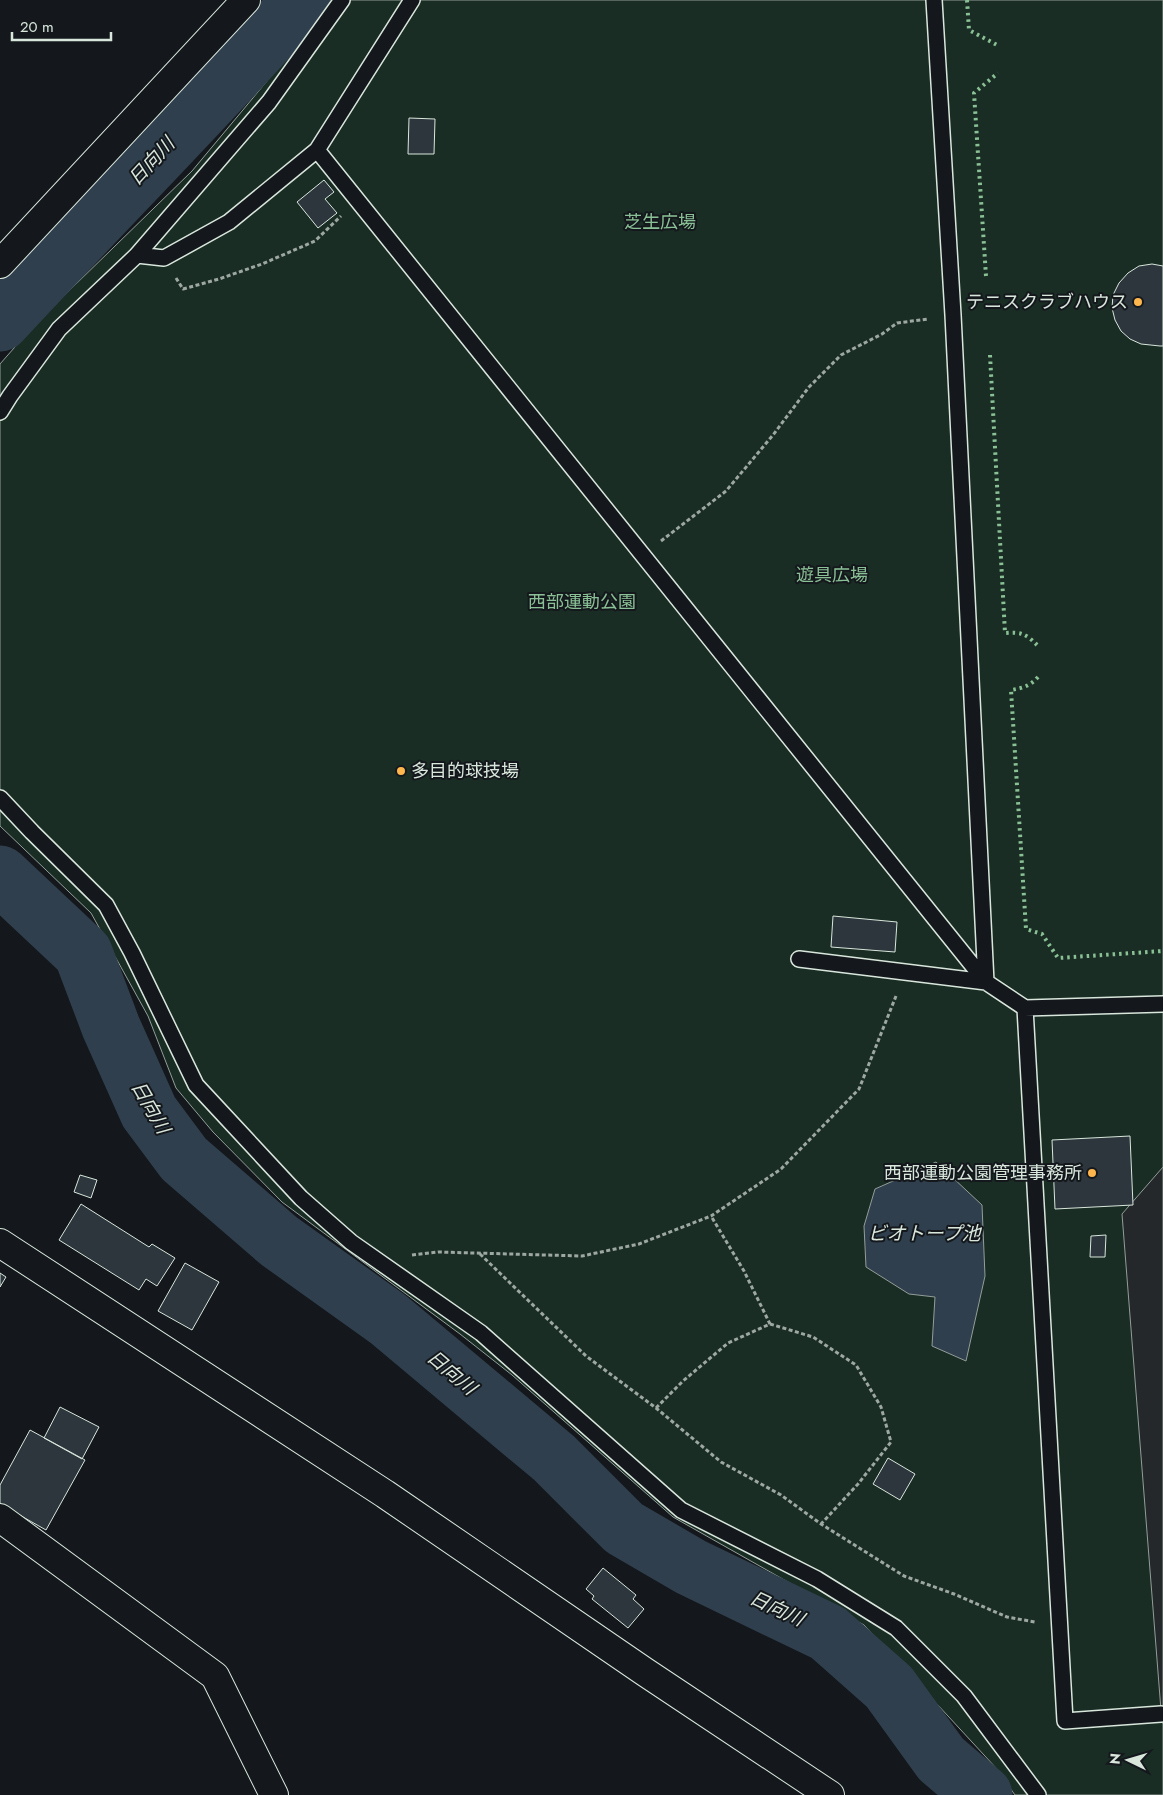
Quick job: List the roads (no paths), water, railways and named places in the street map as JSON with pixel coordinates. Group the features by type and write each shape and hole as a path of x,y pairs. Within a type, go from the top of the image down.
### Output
{"street":[{"path":"0,264 246,0"},
{"path":"0,1243 384,1494 645,1672 830,1795"},
{"path":"0,1518 214,1676 274,1795"}],"lane":[{"path":"0,412 59,329 137,254 269,102 342,0"},
{"path":"137,254 164,258 229,222 317,150 412,0"},
{"path":"934,0 953,315 986,982"},
{"path":"317,150 986,982 1025,1008 1163,1004"},
{"path":"0,798 106,905 132,953 196,1085 300,1198 351,1242 480,1333 681,1510 817,1580 896,1628 964,1696 1038,1795"},
{"path":"799,959 986,982"},
{"path":"1025,1008 1065,1721 1161,1714"}],"water":[{"name":"ビオトープ池","path":"936,1162 982,1205 985,1276 966,1361 932,1346 935,1297 909,1294 866,1267 864,1226 875,1189"}],"waterway":[{"name":"日向川","path":"0,322 228,82 302,0"},
{"name":"日向川","path":"0,875 83,953 111,1027 149,1112 184,1159 279,1241 388,1319 554,1458 624,1528 691,1567 828,1633 889,1687 941,1759 983,1795"}],"place":[{"name":"テニスクラブハウス","path":"1138,302"},
{"name":"多目的球技場","path":"401,771"},
{"name":"西部運動公園管理事務所","path":"1092,1173"}],"park label":[{"name":"芝生広場","path":"660,222"},
{"name":"遊具広場","path":"832,575"},
{"name":"西部運動公園","path":"582,602"}]}
